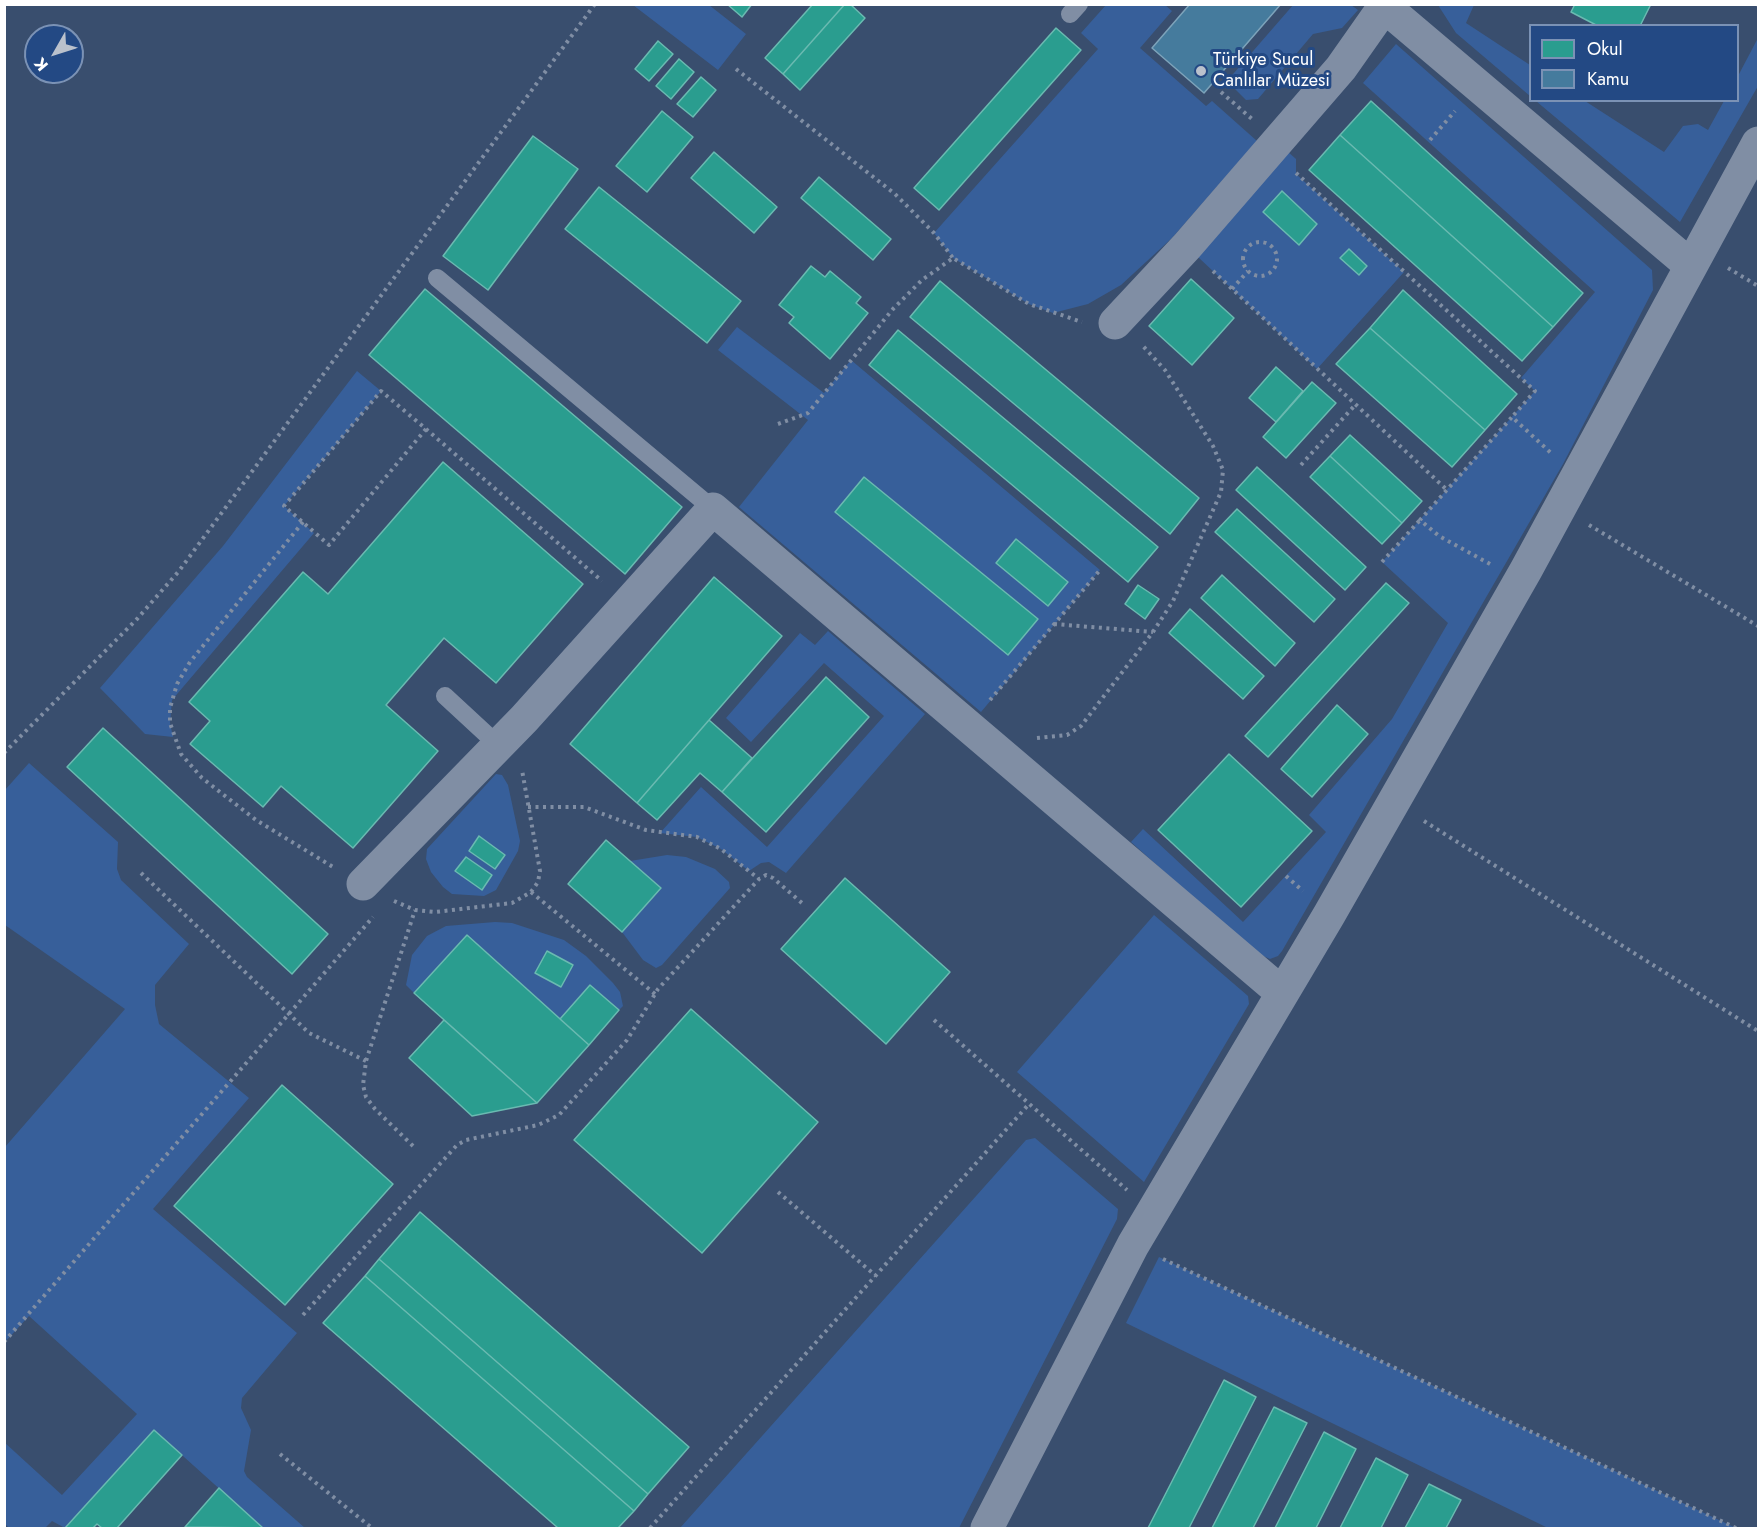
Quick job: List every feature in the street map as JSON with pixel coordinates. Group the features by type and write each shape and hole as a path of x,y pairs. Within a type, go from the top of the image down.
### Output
{"street":[{"path":"1114,323 1187,246 1341,68 1384,5 1691,266"},
{"path":"987,1528 1133,1245 1393,802 1520,579 1758,143"},
{"path":"363,884 506,737 713,509 1282,993"}],"lane":[{"path":"437,278 713,509"},
{"path":"445,696 506,737"}],"path":[{"path":"4,753 137,619 179,571 595,4"},
{"path":"736,69 895,194 934,233 953,258 1043,311 1073,321 1114,323 1141,344 1165,370 1213,446 1223,470 1221,492 1173,601 1154,632 1074,731 1059,736 977,734"},
{"path":"1430,140 1462,102"},
{"path":"1296,166 1296,174 1535,391 1382,562"},
{"path":"1258,242 1269,245 1276,260 1272,270 1263,276 1248,271 1243,257 1248,246 1258,242"},
{"path":"1187,246 1447,490"},
{"path":"778,424 808,413 893,309 922,280 953,258"},
{"path":"1232,289 1248,271"},
{"path":"426,429 329,544 284,506 381,391 426,429 628,603"},
{"path":"1301,465 1356,404"},
{"path":"1512,417 1576,475"},
{"path":"1559,508 1758,626"},
{"path":"1420,520 1439,536 1520,579"},
{"path":"303,522 190,662 177,684 170,708 170,723 181,754 202,778 292,844 415,910 435,912 512,903 531,892 538,882 540,871 528,807 506,737"},
{"path":"977,734 1053,624 1100,570"},
{"path":"1053,624 1154,632"},
{"path":"1393,802 1758,1031"},
{"path":"528,807 584,807 646,830 697,837 720,849 759,879"},
{"path":"141,873 289,1015 325,1043 366,1061"},
{"path":"303,1315 457,1145 466,1140 538,1125 559,1115 627,1040 655,994 759,879 766,875 773,878 802,903"},
{"path":"531,892 655,994"},
{"path":"413,1146 366,1097 363,1085 366,1061 415,910"},
{"path":"4,1342 374,916"},
{"path":"934,1020 1153,1212"},
{"path":"650,1528 1029,1104"},
{"path":"778,1192 876,1276"},
{"path":"1133,1245 1736,1528"},
{"path":"279,1454 372,1528"}],"shaded area":[{"path":"1294,4 1351,5 1358,10 1342,28 1313,34 1258,99 1246,100 1227,81"},
{"path":"633,5 709,5 746,34 718,70"},
{"path":"1106,5 1165,5 1172,11 1140,48 1206,106 1212,101 1257,141 1172,238 1121,285 1088,304 1053,313 1029,304 953,258 934,233 1098,49 1081,33"},
{"path":"1438,5 1474,5 1466,23 1529,64 1529,95 1456,33"},
{"path":"1758,38 1758,86 1680,222 1537,102 1587,102 1664,152 1683,126 1698,124 1708,130 1723,102 1739,102 1739,74"},
{"path":"1396,44 1652,270 1653,290 1563,464 1282,951 1278,956 1270,959 1254,952 1131,842 1143,829 1243,922 1326,832 1309,815 1392,719 1448,623 1382,562 1535,391 1521,378 1595,292 1363,83"},
{"path":"1287,151 1296,159 1296,174 1404,272 1317,369 1198,257"},
{"path":"737,327 824,393 851,360 1100,570 981,712 739,507 808,420 718,350"},
{"path":"357,371 381,391 284,506 314,533 172,700 170,723 173,737 145,734 100,688 223,546"},
{"path":"828,631 925,714 786,873 769,862 761,863 749,871 721,849 697,837 660,833 701,787 767,847 884,716 824,663 751,742 726,718 800,633 815,645"},
{"path":"29,763 118,842 117,869 121,880 189,944 155,985 155,1005 159,1024 249,1098 153,1209 297,1333 242,1398 241,1408 251,1430 244,1471 247,1477 305,1528 263,1528 154,1430 65,1528 52,1521 45,1528 9,1528 5,1524 4,1442 62,1495 137,1414 29,1316 5,1342 5,1147 125,1009 5,925 5,790"},
{"path":"496,774 502,775 508,785 520,841 518,851 496,890 484,896 452,894 431,872 426,859 427,849"},
{"path":"667,855 686,857 715,869 729,882 730,888 662,965 656,968 643,960 622,932 661,888 630,861"},
{"path":"1154,915 1248,996 1249,1004 1144,1182 1017,1072"},
{"path":"512,923 564,940 586,956 613,983 620,992 623,1006 619,1010 590,985 560,1019 467,935 414,993 406,985 412,955 427,936 446,926"},
{"path":"1035,1138 1118,1209 1117,1219 959,1528 680,1528 1026,1140"},
{"path":"1159,1257 1736,1528 1548,1528 1126,1323"}],"building: Okul":[{"path":"727,4 752,4 742,17"},
{"path":"813,4 845,4 783,74 765,58"},
{"path":"845,4 850,4 865,18 800,90 783,74"},
{"path":"1575,4 1651,4 1641,24 1594,24 1571,12"},
{"path":"1056,28 1081,50 939,210 914,188"},
{"path":"658,41 673,54 649,81 635,69"},
{"path":"679,59 694,72 671,99 656,86"},
{"path":"701,77 716,90 693,117 677,104"},
{"path":"1371,101 1583,293 1553,327 1340,135"},
{"path":"662,111 693,137 647,192 616,166"},
{"path":"1340,135 1553,327 1522,361 1309,170"},
{"path":"533,136 578,169 488,290 443,256"},
{"path":"714,152 777,207 754,233 691,178"},
{"path":"819,177 891,239 873,260 801,198"},
{"path":"599,187 741,301 707,343 565,229"},
{"path":"1282,191 1317,224 1299,245 1263,212"},
{"path":"1349,249 1367,266 1359,275 1340,258"},
{"path":"811,266 825,277 830,271 861,297 856,303 868,313 830,359 789,323 794,317 779,305"},
{"path":"1191,279 1234,318 1192,365 1149,326"},
{"path":"940,281 1199,498 1170,534 910,317"},
{"path":"425,289 682,507 625,574 369,355"},
{"path":"1403,290 1517,394 1485,430 1370,328"},
{"path":"1370,328 1485,430 1452,467 1336,364"},
{"path":"898,330 1158,547 1128,582 869,365"},
{"path":"1276,367 1303,391 1276,422 1249,398"},
{"path":"1312,382 1336,403 1286,458 1263,437"},
{"path":"1350,435 1422,501 1402,523 1330,456"},
{"path":"1330,456 1402,523 1382,544 1310,477"},
{"path":"443,462 583,584 496,683 444,638 386,705 438,751 353,848 281,786 263,807 190,744 210,721 189,702 303,572 328,594"},
{"path":"1257,467 1366,567 1345,590 1236,490"},
{"path":"864,477 1038,619 1008,655 835,512"},
{"path":"1237,509 1335,599 1314,622 1215,532"},
{"path":"1016,539 1068,582 1048,606 996,563"},
{"path":"1222,575 1295,643 1275,666 1201,598"},
{"path":"714,577 782,636 637,803 570,744"},
{"path":"1386,583 1409,603 1268,757 1245,736"},
{"path":"1138,585 1159,599 1145,619 1125,604"},
{"path":"1190,609 1264,676 1243,699 1169,633"},
{"path":"826,677 869,717 766,832 722,792"},
{"path":"1337,705 1368,734 1312,797 1281,769"},
{"path":"709,720 752,758 722,792 700,773 657,820 637,803"},
{"path":"103,728 328,934 292,974 67,767"},
{"path":"1229,754 1312,831 1241,907 1158,830"},
{"path":"479,836 505,855 495,869 469,851"},
{"path":"606,840 661,888 622,932 568,884"},
{"path":"466,857 492,875 482,890 455,871"},
{"path":"845,878 950,972 886,1044 781,949"},
{"path":"467,935 589,1045 537,1103 414,993"},
{"path":"547,951 573,965 561,987 535,973"},
{"path":"590,985 619,1010 589,1045 560,1019"},
{"path":"691,1009 818,1122 702,1253 574,1140"},
{"path":"444,1020 537,1103 472,1116 409,1058"},
{"path":"282,1085 393,1184 285,1305 174,1206"},
{"path":"420,1212 689,1447 648,1494 379,1259"},
{"path":"379,1259 648,1494 634,1511 365,1276"},
{"path":"365,1276 634,1511 618,1528 558,1528 323,1323"},
{"path":"1224,1380 1256,1397 1189,1528 1148,1528"},
{"path":"1274,1407 1307,1423 1253,1528 1212,1528"},
{"path":"154,1430 182,1455 117,1528 102,1528 97,1524 93,1528 65,1528"},
{"path":"1324,1432 1356,1449 1316,1528 1275,1528"},
{"path":"1376,1458 1408,1475 1381,1528 1340,1528"},
{"path":"1429,1484 1461,1500 1446,1528 1405,1528"},
{"path":"219,1488 263,1528 185,1527"}],"building: Kamu":[{"name":"Türkiye Sucul Canlılar Müzesi","path":"1190,4 1281,4 1204,93 1152,48"}],"place":[{"name":"Türkiye Sucul Canlılar Müzesi","path":"1201,71"}]}
